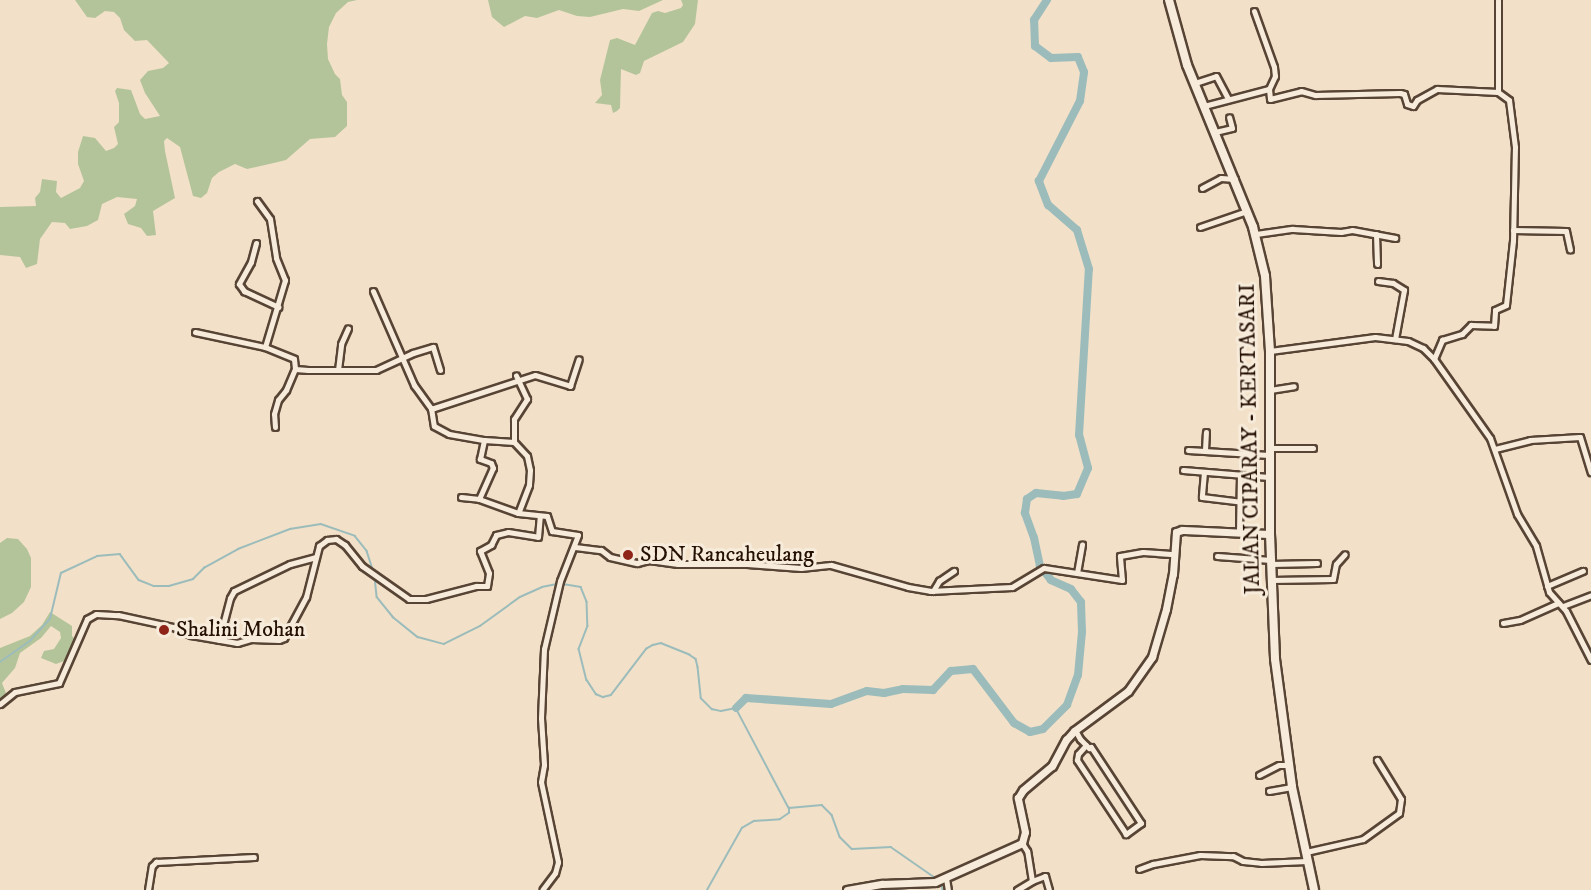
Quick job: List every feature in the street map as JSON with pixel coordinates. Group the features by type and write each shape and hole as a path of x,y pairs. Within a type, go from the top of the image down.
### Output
{"main road":[{"name":"JALAN CIPARAY - KERTASARI","path":"1169,0 1173,23 1195,83 1256,234 1268,294 1270,534 1275,659 1288,765 1314,890"}],"street":[{"path":"1498,0 1498,92"},
{"path":"1254,11 1274,67 1275,76 1269,89 1270,99 1301,91 1315,95 1402,93 1407,104 1413,106 1416,100 1437,89 1456,88 1475,93 1498,92 1509,100 1515,147 1513,230 1506,307 1496,309 1494,326 1471,325 1462,334 1442,340 1434,358"},
{"path":"1195,83 1216,76 1228,99"},
{"path":"1204,106 1269,89"},
{"path":"1215,132 1232,128 1229,117"},
{"path":"1202,188 1221,178 1235,179"},
{"path":"257,201 270,219 276,258 285,280 265,347"},
{"path":"1200,227 1247,211"},
{"path":"1256,234 1293,229 1341,232 1352,230 1395,238"},
{"path":"1513,230 1566,231 1570,250"},
{"path":"1376,234 1377,264"},
{"path":"256,243 239,284 244,291 278,307"},
{"path":"1378,281 1394,283 1404,290 1395,339"},
{"path":"373,291 414,385 431,409 434,426 439,431 484,440 514,442"},
{"path":"338,370 341,344 348,328"},
{"path":"195,332 265,347 294,359 295,369 286,390 278,400 274,414 275,427"},
{"path":"1270,351 1375,337 1416,344 1434,358 1495,448 1517,514 1536,546 1547,586 1560,604 1591,660"},
{"path":"295,369 376,370 403,357 433,347 440,370"},
{"path":"431,409 517,377 540,375 570,386 579,359"},
{"path":"517,377 527,399 514,419 514,442 527,456 530,470 529,485 518,513"},
{"path":"1270,390 1294,386"},
{"path":"1205,450 1206,432"},
{"path":"1495,448 1537,439 1580,437 1591,472"},
{"path":"479,499 493,468 491,464 480,459 484,440"},
{"path":"1188,450 1270,452 1313,448"},
{"path":"1183,470 1269,477"},
{"path":"1204,472 1203,498 1240,502"},
{"path":"1239,532 1240,475"},
{"path":"461,496 479,499 518,513 549,518 552,531 577,534 560,581 542,666 541,717 544,752 541,782 558,862 555,873 542,890"},
{"path":"0,704 15,692 59,683 87,620 96,614 118,615 173,627 191,635 237,643 251,639 279,640 284,638 306,597 320,544 336,539 352,552 362,566 409,599 440,596 476,586 487,586 489,573 480,551 491,545 496,535 508,532 538,537 540,516"},
{"path":"1032,881 1027,851 1022,843 1024,832 1019,795 1052,766 1065,740 1075,730 1128,691 1152,657 1166,609 1175,534 1180,530 1270,534"},
{"path":"1077,573 1082,544"},
{"path":"574,547 601,550 610,557 637,563 649,560 801,568 833,566 908,587 933,591 1009,587 1027,580 1038,570 1044,568 1122,580 1120,556 1143,552 1174,554"},
{"path":"1271,580 1333,579 1336,564 1345,554"},
{"path":"1217,556 1271,562 1317,563"},
{"path":"219,640 231,594 290,564 316,557"},
{"path":"933,591 939,581 954,571"},
{"path":"1547,586 1583,571"},
{"path":"1503,623 1520,620 1560,604 1591,595"},
{"path":"1075,730 1086,745 1091,747 1141,823 1126,834 1077,760 1078,754 1086,745"},
{"path":"1305,852 1363,839 1399,813 1402,808 1401,799 1377,760"},
{"path":"1259,775 1279,765 1288,765"},
{"path":"1269,791 1292,787"},
{"path":"848,890 908,882 935,882 1022,843"},
{"path":"1139,869 1200,855 1233,856 1243,861 1261,863 1308,861"},
{"path":"148,890 154,862 254,857"},
{"path":"1017,890 1045,876 1049,890"},
{"path":"945,879 948,890"}],"green space":[{"path":"75,0 357,0 348,2 336,13 329,27 327,44 328,59 340,79 342,95 347,102 347,126 335,137 310,139 286,160 247,169 235,164 212,178 207,193 201,198 193,196 180,147 167,138 164,141 165,151 175,198 153,211 156,235 147,236 141,228 128,224 124,214 135,206 137,199 117,197 102,204 98,220 87,226 70,229 65,223 52,222 40,239 37,264 26,268 20,257 0,255 0,207 36,206 35,198 40,192 42,179 57,181 56,192 61,198 80,188 84,181 78,164 78,152 83,136 95,138 106,151 118,144 114,127 119,122 119,103 115,91 117,88 131,90 140,114 145,119 160,116 145,93 140,80 148,71 163,68 169,63 147,40 135,41 124,30 120,18 114,12 105,11 95,18 87,17"},
{"path":"488,0 663,0 639,11 623,9 590,17 577,16 559,10 537,18 525,16 504,27 492,17"},
{"path":"681,0 698,0 695,24 683,42 644,61 640,73 636,75 621,69 620,108 617,111 613,113 611,105 595,103 602,95 600,80 610,40 617,38 635,45 652,13 658,11 665,13 681,8 683,5"},
{"path":"7,538 18,539 27,549 31,558 31,587 24,602 12,613 0,619 0,543"},
{"path":"50,612 72,626 72,636 79,643 75,657 56,664 41,658 44,651 54,649 61,638 60,632 51,626 41,638 20,653 15,668 2,683 6,693 0,700 0,648 30,636 42,625"}],"waterway":[{"path":"736,708 746,698 831,704 867,691 884,693 903,689 933,690 951,671 973,669 1014,723 1030,732 1043,729 1067,705 1078,675 1082,632 1081,602 1071,589 1051,580 1040,566 1034,538 1025,513 1027,499 1036,493 1063,496 1077,494 1088,468 1079,435 1089,269 1077,230 1048,205 1039,181 1080,101 1084,72 1078,57 1051,58 1035,46 1034,20 1047,0"},
{"path":"0,662 30,641 50,619 61,573 97,556 120,554 139,580 154,586 169,586 193,579 204,568 238,549 290,529 321,524 355,536 367,551 374,572"},
{"path":"375,577 377,597 393,617 418,637 444,644 480,626 520,597 542,587 558,584"},
{"path":"563,584 581,587 587,602 588,626 579,649 587,680 596,694 603,697 611,695 646,649 653,645 661,643 690,655 696,659 701,698 712,709 721,711 736,708 789,808 822,805 832,815 840,837 852,849 891,847 937,879"},
{"path":"707,890 742,828 754,821 780,819 789,813 789,808"},
{"path":"941,882 943,890"}],"place":[{"name":"SDN Rancaheulang","path":"628,555"},
{"name":"Shalini Mohan","path":"164,630"}]}
